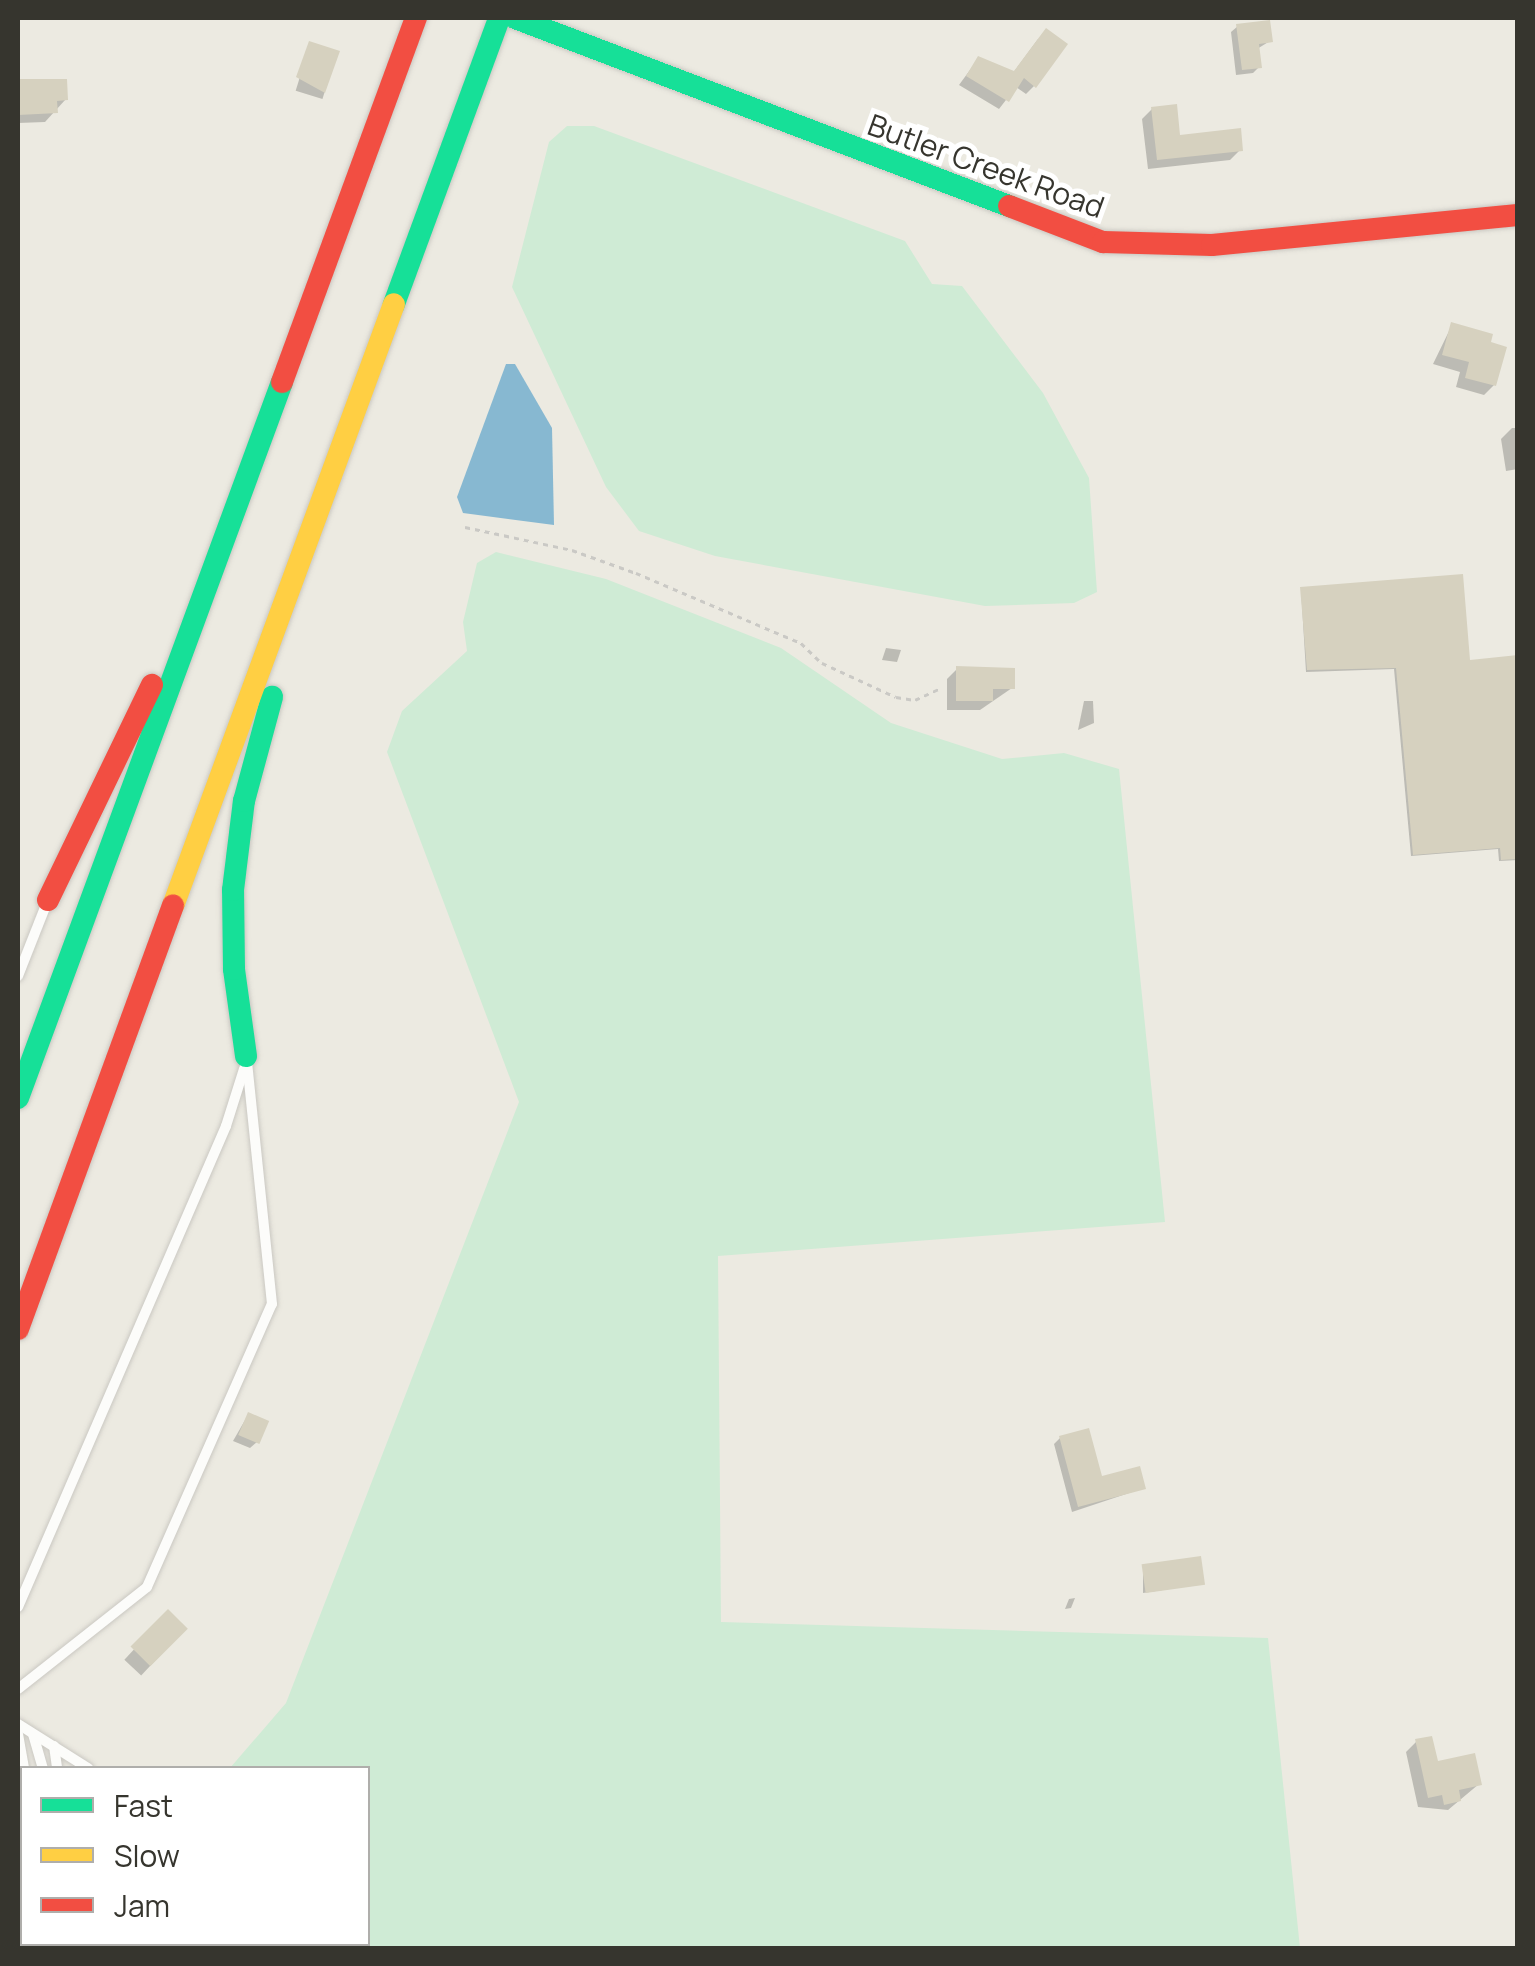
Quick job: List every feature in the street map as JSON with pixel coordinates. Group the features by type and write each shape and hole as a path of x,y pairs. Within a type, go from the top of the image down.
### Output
{"main road":[{"path":"18,1098 416,18"},
{"path":"18,1329 499,18"},
{"name":"Butler Creek Road","path":"515,18 1103,242 1212,245 1518,214"},
{"path":"246,1056 232,930 244,802 427,215"},
{"path":"48,900 141,700 188,636"}],"lane":[{"path":"18,976 48,900"},
{"path":"18,1607 226,1126 246,1056"},
{"path":"18,1689 148,1587 272,1304 246,1056"},
{"path":"18,1724 85,1766"},
{"path":"32,1733 42,1766"},
{"path":"18,1734 24,1766"},
{"path":"54,1746 57,1766"}],"path":[{"path":"465,527 636,572 801,643 822,663 896,697 915,700 939,689"}],"green space":[{"path":"567,126 594,126 905,241 932,284 962,286 1043,393 1089,478 1097,592 1074,603 985,606 715,556 639,531 606,487 512,287 549,142"},
{"path":"496,552 606,579 781,648 891,723 1002,759 1064,753 1119,769 1165,1222 718,1256 721,1622 1268,1638 1300,1948 73,1948 370,1946 370,1766 232,1766 286,1703 519,1102 387,752 402,711 467,651 463,622 477,563"}],"water":[{"path":"506,364 515,364 552,428 554,525 463,513 457,497"}],"building":[{"path":"1270,20 1273,42 1259,44 1262,68 1242,70 1236,24"},
{"path":"1046,28 1068,44 1036,88 1024,78 1009,102 966,76 978,56 1014,71"},
{"path":"309,41 340,51 325,93 296,77"},
{"path":"18,79 67,79 68,100 57,101 58,113 18,115"},
{"path":"1177,104 1180,135 1241,128 1243,151 1157,160 1151,107"},
{"path":"1451,322 1493,334 1491,342 1507,347 1496,386 1465,378 1469,362 1442,355"},
{"path":"1463,574 1470,660 1518,655 1518,859 1501,860 1500,848 1413,855 1396,668 1307,670 1300,587"},
{"path":"956,666 1015,668 1015,689 993,689 993,701 956,701"},
{"path":"248,1412 269,1421 259,1444 238,1435"},
{"path":"1089,1428 1102,1476 1140,1466 1146,1489 1078,1507 1059,1436"},
{"path":"1201,1556 1205,1585 1146,1593 1142,1564"},
{"path":"168,1609 188,1629 150,1666 131,1646"},
{"path":"1432,1736 1438,1761 1475,1753 1482,1785 1459,1790 1461,1801 1444,1805 1442,1795 1428,1798 1415,1739"}],"traffic: fast":[{"path":"394,304 499,18"},
{"path":"515,18 1009,206"},
{"path":"18,1098 282,382"},
{"path":"246,1056 234,969 233,890 244,801 272,697"}],"traffic: slow":[{"path":"173,906 394,304"}],"traffic: jam":[{"path":"282,382 416,18"},
{"path":"1009,206 1103,242 1212,245 1518,215"},
{"path":"48,900 152,685"},
{"path":"18,1329 173,906"}]}
